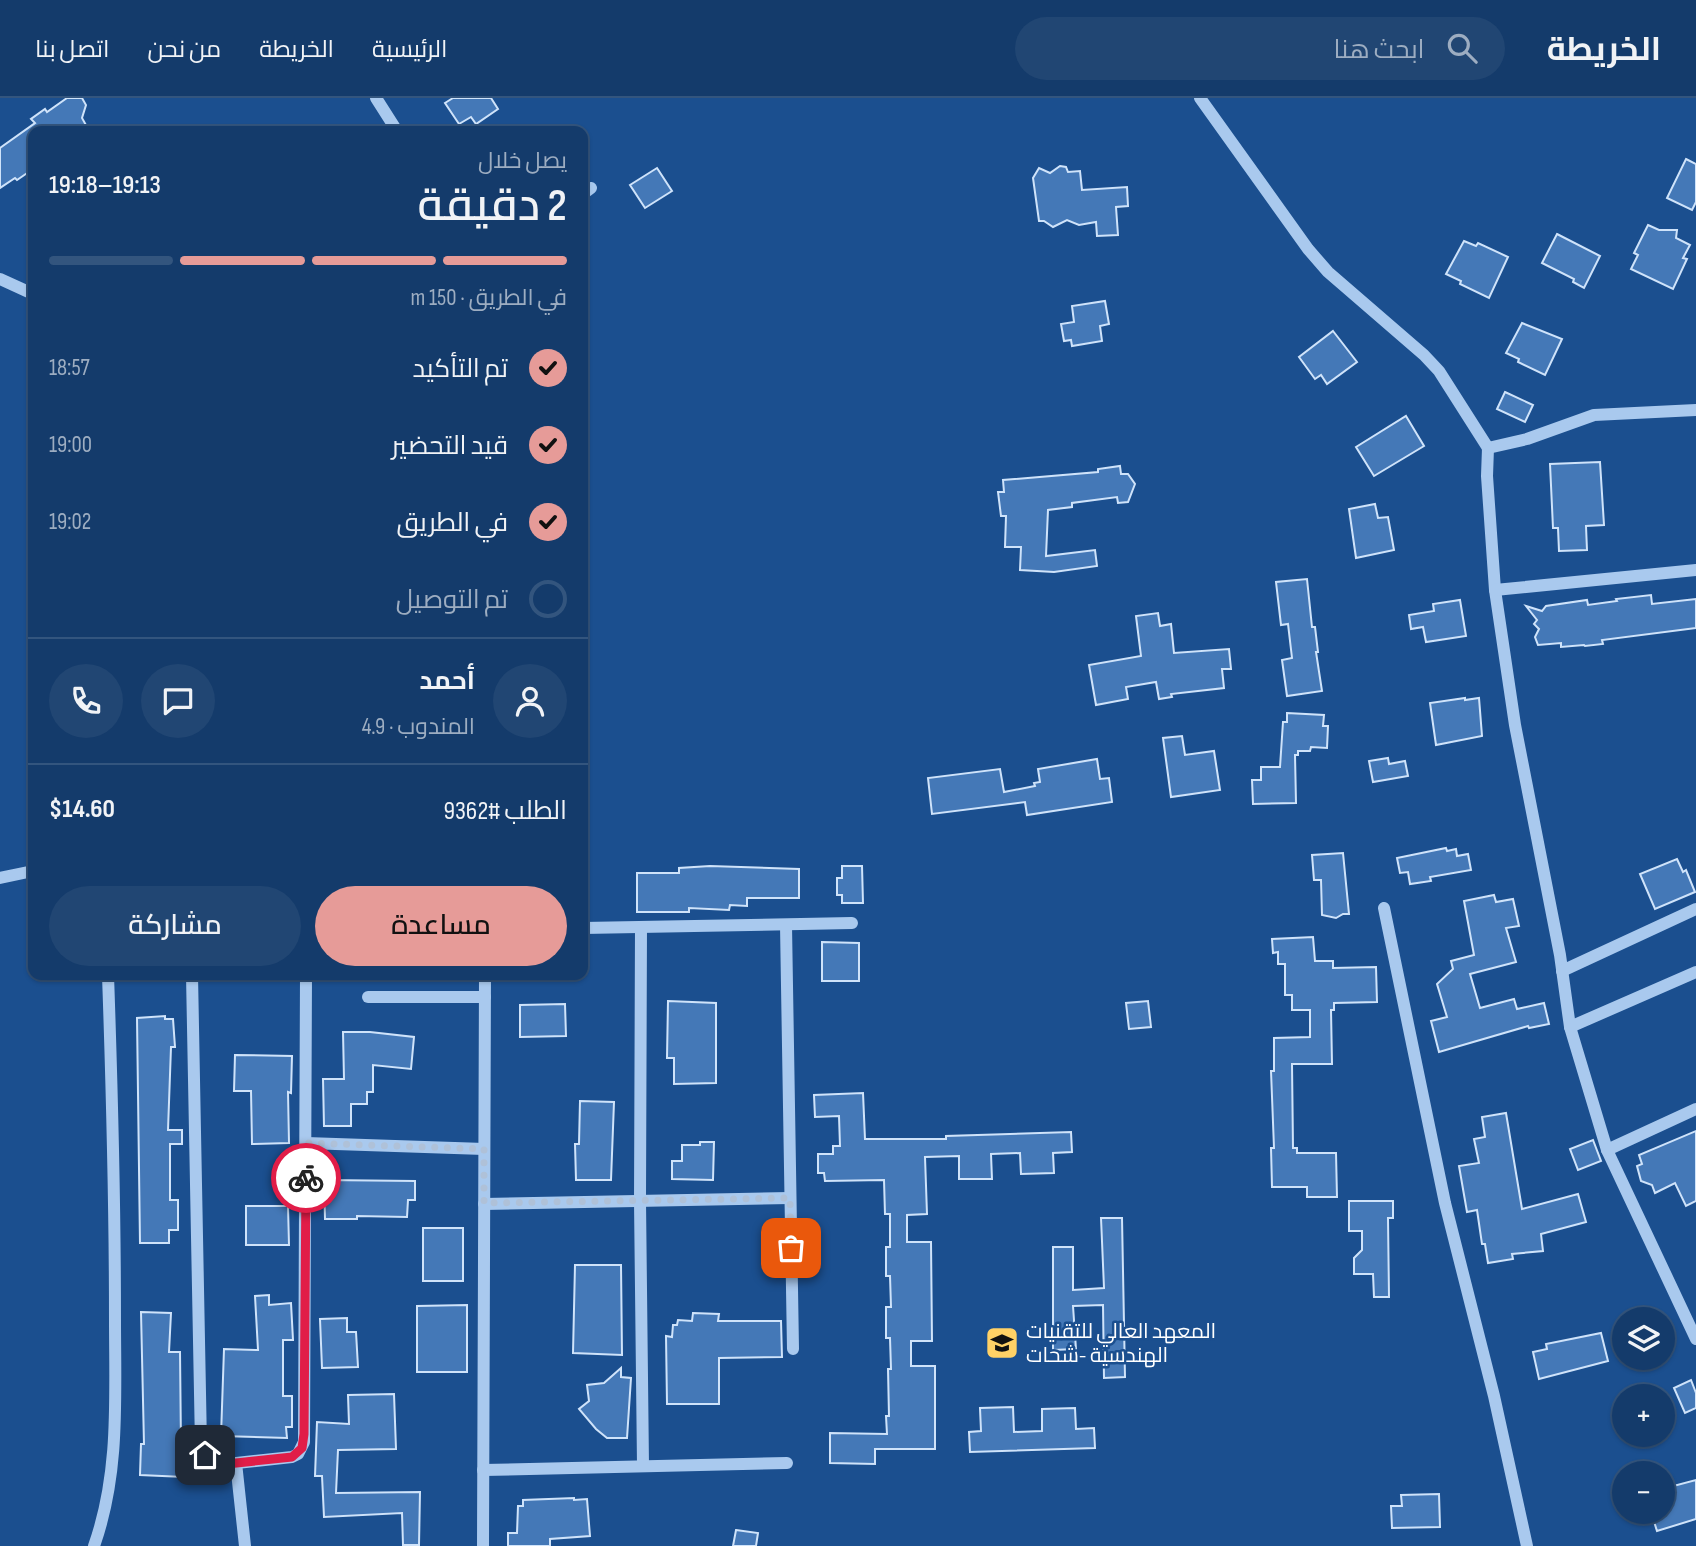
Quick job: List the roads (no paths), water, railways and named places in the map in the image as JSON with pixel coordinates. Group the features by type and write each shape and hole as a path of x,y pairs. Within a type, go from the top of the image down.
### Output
{"street":[{"path":"376,98 394,126"},
{"path":"1200,98 1308,249 1328,272 1439,371 1488,448 1487,476 1495,590 1515,725 1562,971 1570,1027 1607,1150 1696,1339"},
{"path":"0,279 28,292"},
{"path":"1488,448 1527,439 1594,415 1696,410"},
{"path":"1495,590 1696,570"},
{"path":"0,878 28,872"},
{"path":"1384,908 1445,1203 1494,1396 1527,1546"},
{"path":"1562,971 1696,909"},
{"path":"588,928 852,923"},
{"path":"786,925 793,1349"},
{"path":"641,927 643,1466"},
{"path":"1570,1027 1696,972"},
{"path":"94,1546 110,1489 114,1443 114,1178 108,980"},
{"path":"192,980 201,1445 205,1455 214,1462 236,1463 292,1457 298,1454 304,1442 306,980"},
{"path":"483,1546 485,980"},
{"path":"368,997 485,997"},
{"path":"1607,1150 1696,1110"},
{"path":"306,1143 484,1149"},
{"path":"484,1203 790,1198"},
{"path":"236,1463 244,1546"},
{"path":"483,1470 787,1463"}],"place":[{"name":"المعهد العالي للتقنيات الهندسية -شحات","path":"1002,1343"}]}
